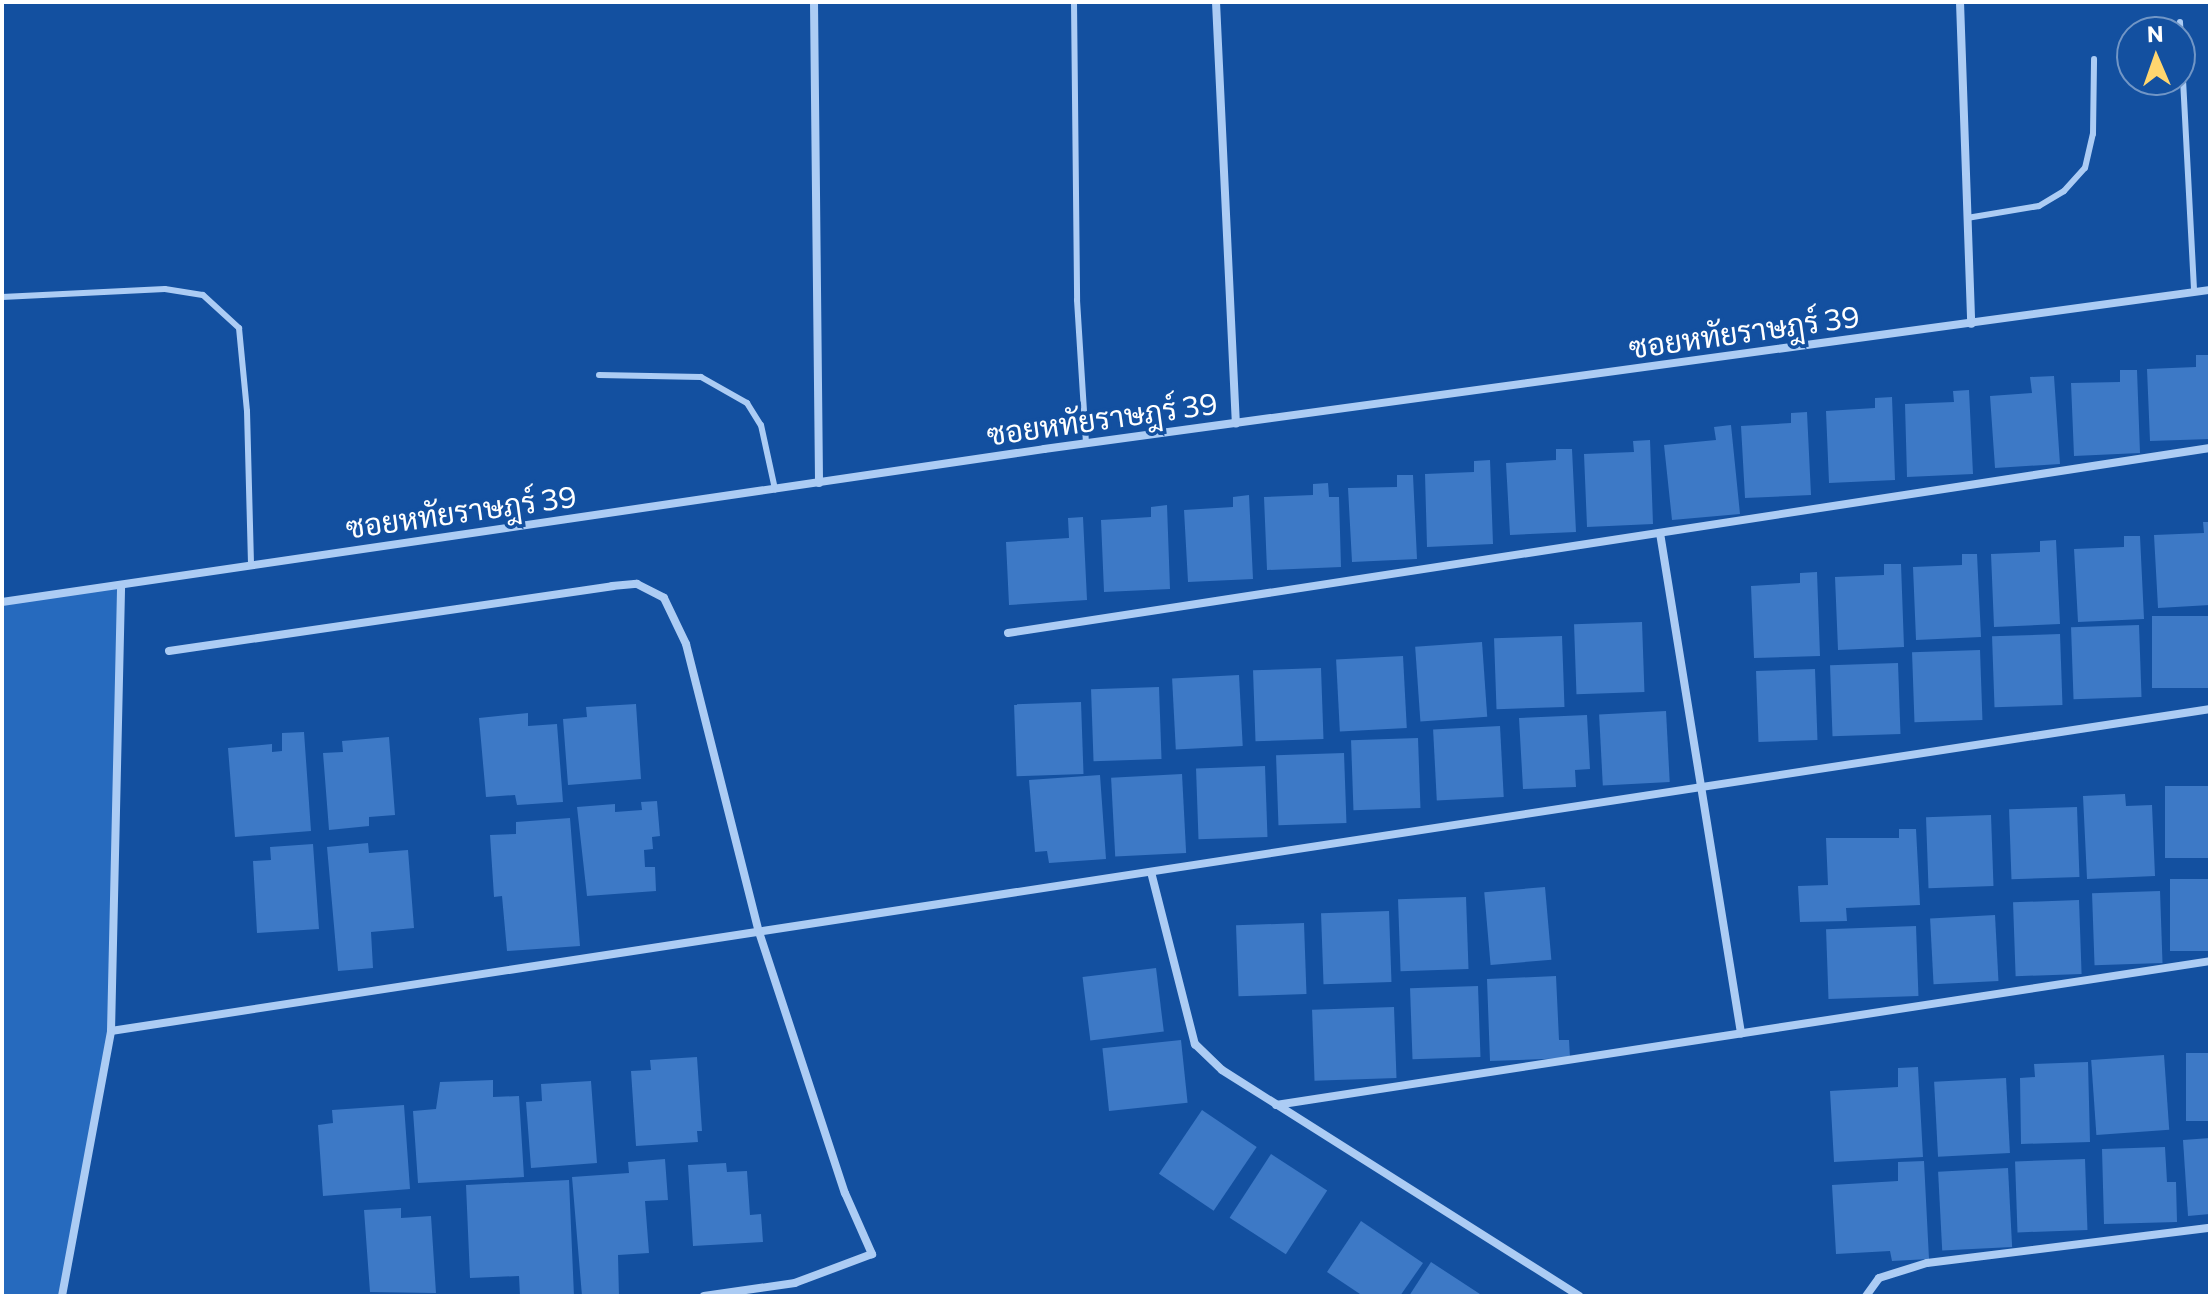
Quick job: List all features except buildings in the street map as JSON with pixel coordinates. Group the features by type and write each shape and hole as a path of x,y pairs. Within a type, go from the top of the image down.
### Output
{"street":[{"path":"814,2 819,483"},
{"path":"1216,2 1236,424"},
{"path":"1960,2 1971,324"},
{"name":"ซอยหทัยราษฎร์ 39","path":"2,602 1086,444 2210,290"},
{"path":"1008,633 2210,448"},
{"path":"1660,533 1741,1033"},
{"path":"169,651 637,584 664,598 686,644 759,932 845,1193 872,1254 795,1283 704,1296"},
{"path":"62,1296 111,1031 121,585"},
{"path":"111,1031 2210,709"},
{"path":"1151,872 1195,1044 1222,1070 1579,1296"},
{"path":"1276,1105 2210,961"},
{"path":"1866,1296 1879,1278 1927,1263 2210,1228"}],"lane":[{"path":"1074,2 1077,300 1086,444"},
{"path":"1967,218 2039,206 2064,191 2085,168 2093,134 2094,59"},
{"path":"2184,96 2194,292"},
{"path":"2,297 165,289 203,295 239,328 247,411 251,566"},
{"path":"599,375 701,377 747,403 761,425 775,489"}],"shaded area":[{"path":"121,585 111,1031 62,1296 2,1296 2,603"}]}
